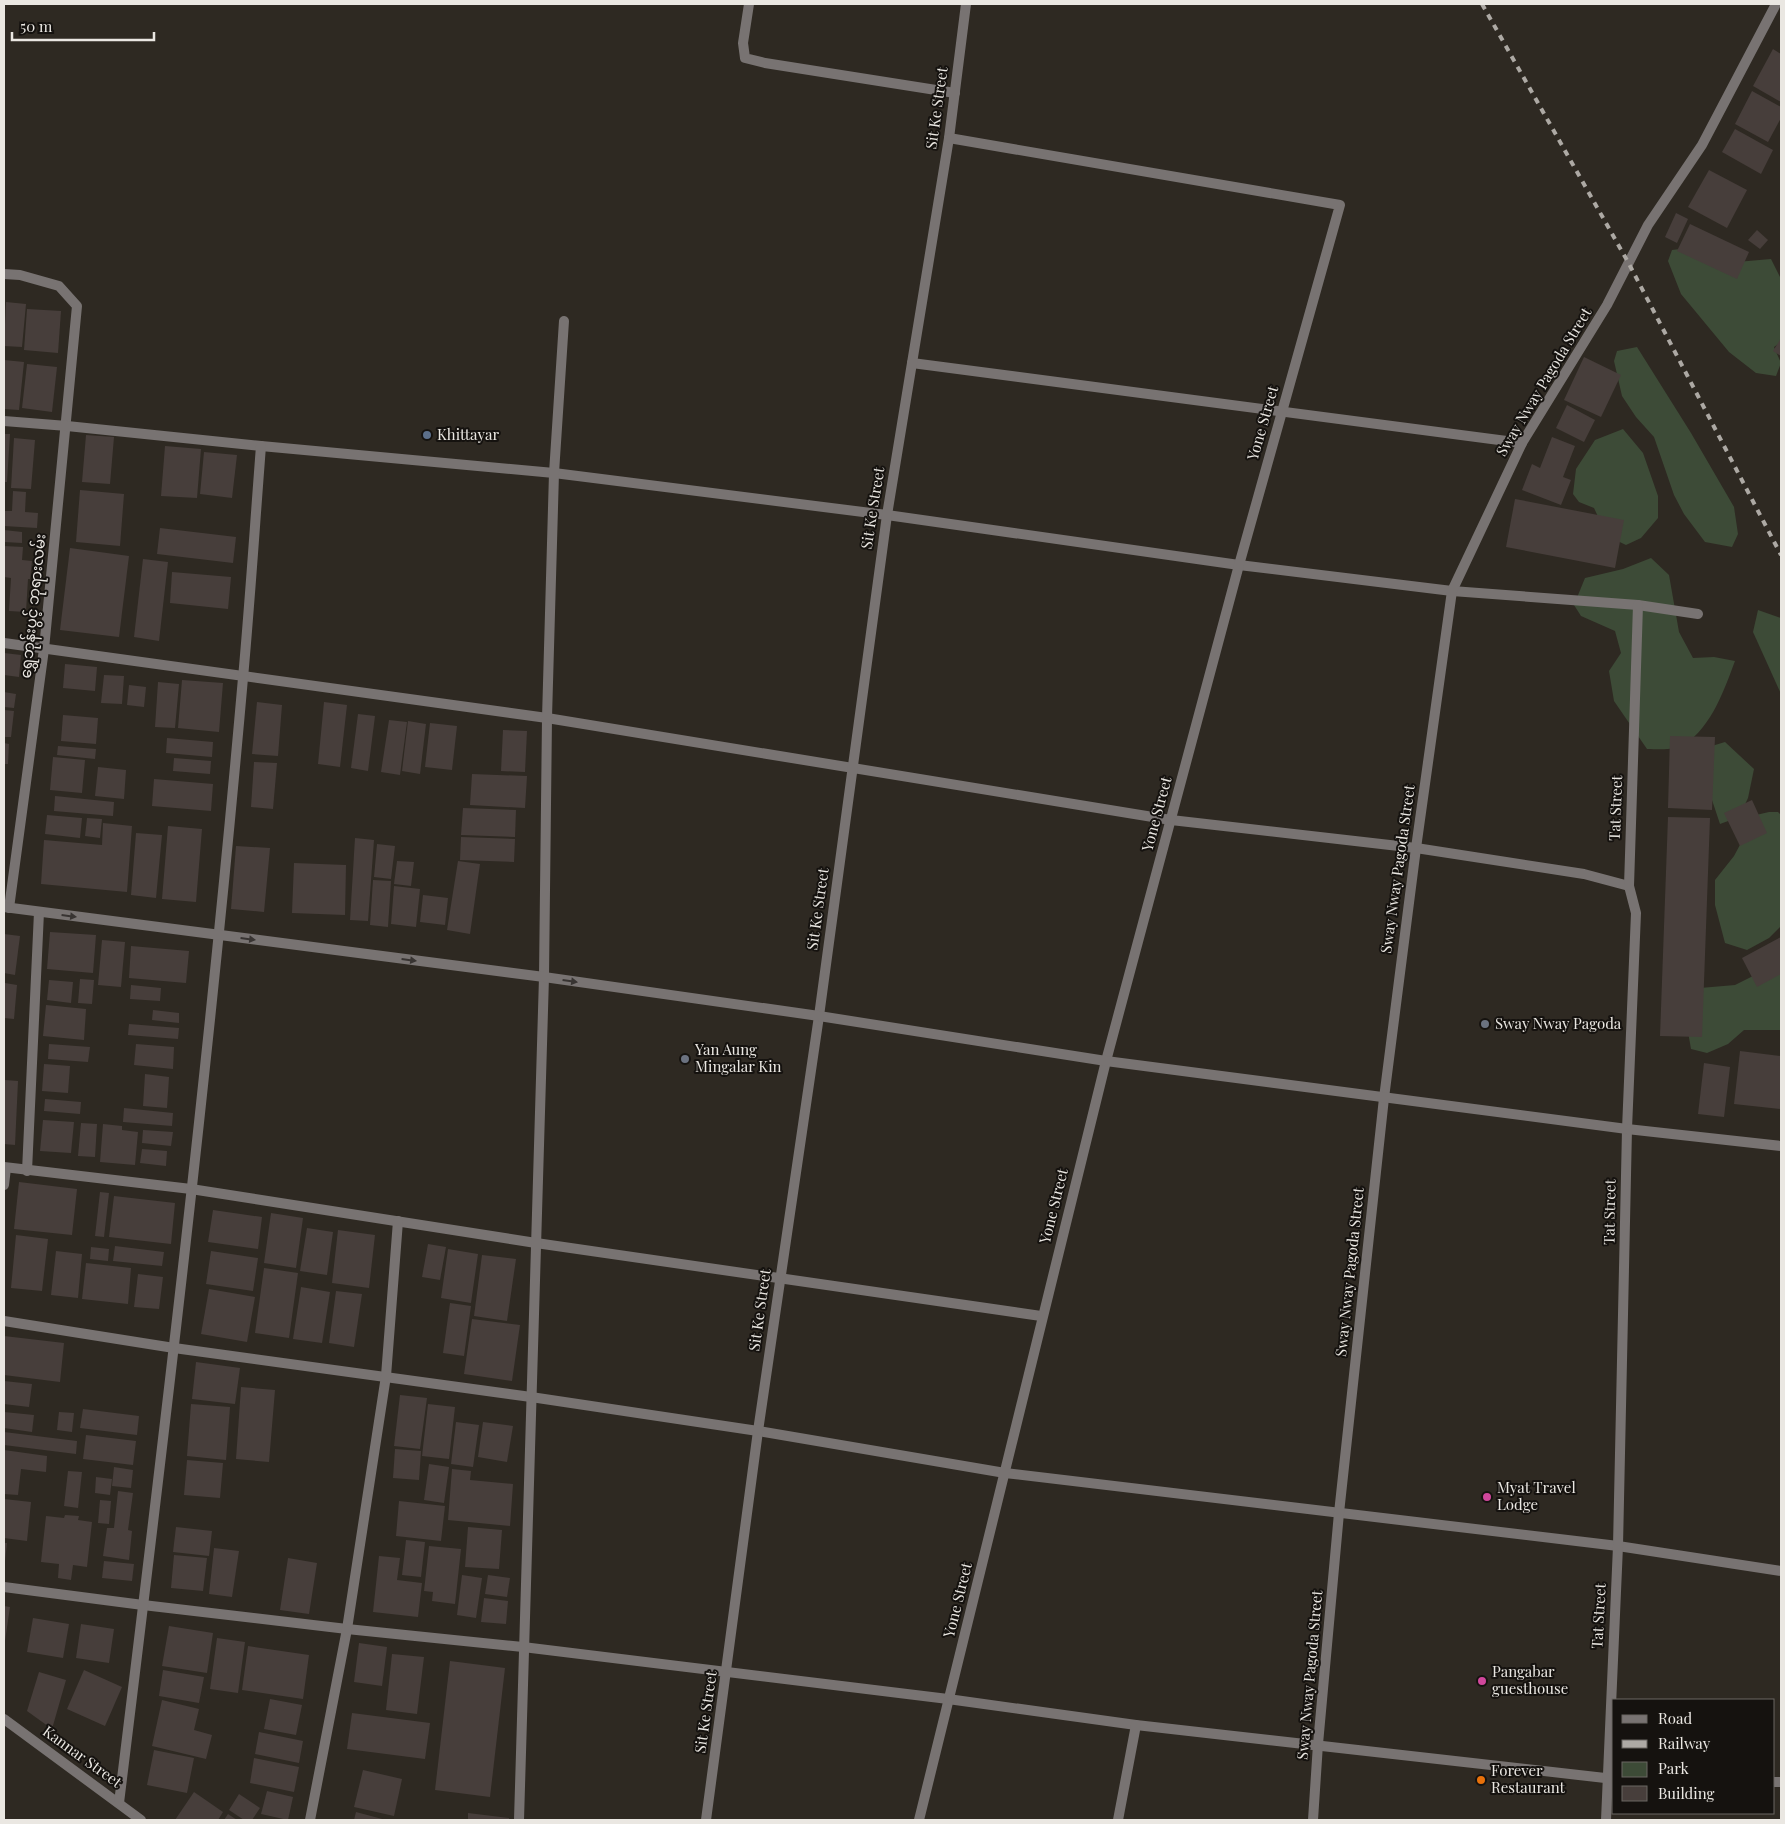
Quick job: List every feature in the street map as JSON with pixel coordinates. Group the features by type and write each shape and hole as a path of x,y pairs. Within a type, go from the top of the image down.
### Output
{"street":[{"path":"749,4 743,43 745,58 765,63 956,93"},
{"name":"Sit Ke Street","path":"706,1820 758,1431 819,1016 887,515 956,93 966,4"},
{"name":"Sway Nway Pagoda Street","path":"1313,1820 1339,1512 1384,1098 1416,848 1452,591 1522,443 1608,305 1648,225 1702,145 1777,10"},
{"name":"Yone Street","path":"919,1820 1005,1473 1041,1316 1106,1061 1239,564 1340,205 949,138"},
{"name":"ရွှေဘုန်းပွင့် ဘုရားလမ်း","path":"4,274 20,275 59,286 77,306 67,426 44,649 6,907"},
{"path":"519,1820 530,1397 544,977 547,718 554,473 564,321"},
{"path":"912,363 1522,443"},
{"path":"4,421 554,473 887,515 1239,564 1452,591 1638,605 1698,614"},
{"path":"119,1803 174,1348 219,935 244,676 261,446"},
{"name":"Tat Street","path":"1613,1699 1627,1129 1636,913 1629,886 1638,605"},
{"path":"4,643 547,718 1171,820 1416,848 1584,874 1629,886"},
{"path":"6,907 544,977 819,1016 1106,1061 1627,1129 1781,1146"},
{"path":"27,1171 39,912"},
{"path":"4,1185 5,1168 191,1189 1041,1316"},
{"path":"310,1820 347,1629 386,1376 398,1221"},
{"path":"4,1321 174,1348 386,1376 758,1431 1005,1473 1618,1546 1781,1571"},
{"path":"4,1587 347,1629 523,1647 948,1699 1136,1725 1318,1744 1610,1779"},
{"name":"Kannar Street","path":"4,1719 141,1820"},
{"name":"Tat Street","path":"1606,1820 1610,1779 1612,1721"},
{"path":"1118,1820 1136,1725"}],"green space":[{"path":"1688,248 1725,263 1771,259 1781,279 1781,342 1774,347 1781,363 1776,376 1756,373 1729,352 1681,294 1668,261 1672,250"},
{"path":"1637,347 1691,433 1734,507 1738,534 1732,547 1705,542 1684,514 1674,495 1654,437 1636,417 1622,396 1614,361 1617,351"},
{"path":"1623,429 1643,453 1658,496 1658,518 1641,538 1626,545 1607,536 1594,508 1579,502 1573,494 1576,469 1595,440"},
{"path":"1651,558 1669,575 1679,632 1693,658 1714,657 1735,661 1716,707 1703,728 1685,744 1671,749 1647,749 1614,701 1609,671 1621,653 1615,631 1581,616 1574,605 1585,578 1623,569"},
{"path":"1758,610 1781,618 1781,694 1753,632"},
{"path":"1725,742 1754,769 1748,798 1739,817 1720,824 1709,791 1702,749"},
{"path":"1778,812 1781,815 1781,926 1769,938 1747,950 1725,943 1715,905 1715,880 1734,856 1756,815"},
{"path":"1781,946 1781,1030 1744,1030 1728,1044 1707,1053 1691,1049 1687,1026 1700,988 1735,985 1755,975"}],"building":[{"path":"1773,49 1781,54 1781,102 1753,86"},
{"path":"1752,91 1781,107 1781,118 1768,142 1735,124"},
{"path":"1735,129 1773,150 1761,174 1722,152"},
{"path":"1709,170 1747,190 1727,228 1688,207"},
{"path":"1676,213 1688,219 1677,243 1665,237"},
{"path":"1690,224 1749,252 1737,279 1677,251"},
{"path":"1757,230 1768,240 1760,249 1748,240"},
{"path":"6,302 26,304 22,347 4,346"},
{"path":"27,309 61,311 58,353 24,350"},
{"path":"1781,338 1781,356 1773,351"},
{"path":"1584,357 1621,375 1601,417 1564,400"},
{"path":"4,360 24,362 19,410 4,409"},
{"path":"27,364 57,367 52,412 22,408"},
{"path":"1567,405 1595,420 1584,442 1556,428"},
{"path":"4,434 10,434 7,482 4,482"},
{"path":"86,435 114,437 110,484 82,482"},
{"path":"1552,437 1575,446 1563,477 1571,480 1561,505 1522,490 1532,464 1540,468"},
{"path":"14,438 35,440 31,489 11,488"},
{"path":"165,446 201,449 197,498 161,496"},
{"path":"204,452 237,455 232,498 200,494"},
{"path":"80,490 124,494 120,546 76,542"},
{"path":"13,491 26,492 25,512 38,513 37,528 4,526 4,511 12,511"},
{"path":"1515,499 1624,520 1615,568 1506,547"},
{"path":"160,528 236,537 233,563 157,554"},
{"path":"4,530 22,532 22,543 4,542"},
{"path":"4,546 23,547 22,560 32,561 30,579 28,579 26,612 9,611 11,578 4,577"},
{"path":"70,548 129,556 119,637 60,630"},
{"path":"143,559 168,562 159,641 134,637"},
{"path":"172,572 231,577 228,609 170,603"},
{"path":"4,653 21,655 19,677 4,675"},
{"path":"65,664 97,667 95,691 63,688"},
{"path":"104,675 124,676 122,704 101,703"},
{"path":"182,680 223,683 219,732 178,728"},
{"path":"158,682 179,684 175,728 155,727"},
{"path":"129,685 146,687 144,707 127,705"},
{"path":"4,692 16,694 14,708 4,707"},
{"path":"257,702 282,705 278,756 252,754"},
{"path":"324,702 347,705 340,767 318,764"},
{"path":"4,710 14,711 11,737 4,737"},
{"path":"358,714 375,716 368,771 351,768"},
{"path":"63,715 98,718 96,744 61,741"},
{"path":"389,720 407,722 400,775 381,772"},
{"path":"408,721 426,724 420,774 402,771"},
{"path":"430,723 457,726 452,770 425,767"},
{"path":"503,730 527,731 525,772 501,771"},
{"path":"1670,736 1715,737 1712,810 1668,808"},
{"path":"167,738 213,742 212,757 166,753"},
{"path":"4,743 9,744 8,764 4,764"},
{"path":"58,746 96,749 95,759 57,755"},
{"path":"53,757 85,760 82,793 50,790"},
{"path":"174,758 211,761 210,774 173,771"},
{"path":"254,762 277,763 273,809 251,807"},
{"path":"98,767 126,770 124,799 95,796"},
{"path":"472,774 527,776 525,808 470,805"},
{"path":"154,779 213,784 211,811 152,806"},
{"path":"55,796 114,802 113,816 54,811"},
{"path":"1752,800 1767,833 1740,846 1724,813"},
{"path":"463,808 516,810 515,837 461,835"},
{"path":"47,815 82,818 80,838 45,834"},
{"path":"1668,817 1710,818 1702,1037 1660,1036"},
{"path":"87,818 102,819 100,838 85,836"},
{"path":"103,823 132,826 127,892 41,884 44,840 102,845"},
{"path":"168,826 202,829 196,902 162,899"},
{"path":"136,833 162,835 156,898 131,895"},
{"path":"461,837 515,839 514,862 460,860"},
{"path":"355,838 374,840 368,921 350,920"},
{"path":"377,844 395,846 391,879 374,877"},
{"path":"236,846 270,848 264,912 231,909"},
{"path":"397,861 414,862 411,886 394,884"},
{"path":"458,861 480,864 470,934 447,930"},
{"path":"294,863 346,865 345,915 292,913"},
{"path":"373,880 391,881 388,927 370,925"},
{"path":"394,886 420,889 416,927 391,924"},
{"path":"423,895 448,898 445,925 420,922"},
{"path":"50,932 96,935 93,973 47,969"},
{"path":"4,934 20,936 15,975 4,973"},
{"path":"1781,937 1781,974 1757,987 1742,958"},
{"path":"102,940 125,942 121,987 98,985"},
{"path":"131,946 189,951 186,983 129,978"},
{"path":"80,979 94,980 92,1004 78,1003"},
{"path":"49,980 73,982 71,1003 47,1000"},
{"path":"5,983 17,985 14,1019 4,1018"},
{"path":"131,985 161,988 160,1001 130,999"},
{"path":"46,1005 86,1009 84,1040 43,1036"},
{"path":"153,1010 179,1013 179,1023 152,1020"},
{"path":"129,1024 179,1028 178,1039 128,1035"},
{"path":"49,1044 90,1047 88,1062 48,1059"},
{"path":"136,1044 174,1047 173,1069 134,1065"},
{"path":"1740,1051 1781,1056 1781,1109 1734,1104"},
{"path":"1704,1063 1730,1067 1724,1117 1698,1114"},
{"path":"44,1064 70,1066 68,1093 42,1091"},
{"path":"145,1074 169,1077 167,1108 143,1106"},
{"path":"5,1080 18,1081 15,1145 4,1144"},
{"path":"45,1099 81,1102 80,1114 44,1111"},
{"path":"124,1108 173,1113 172,1126 123,1122"},
{"path":"43,1120 74,1122 71,1153 40,1151"},
{"path":"81,1123 97,1124 95,1157 78,1156"},
{"path":"103,1124 122,1126 122,1130 138,1132 135,1165 100,1162"},
{"path":"143,1130 173,1132 171,1146 142,1143"},
{"path":"142,1149 167,1151 166,1166 140,1163"},
{"path":"19,1182 77,1189 72,1235 14,1229"},
{"path":"100,1192 109,1193 104,1237 95,1236"},
{"path":"114,1196 175,1203 171,1244 109,1237"},
{"path":"213,1210 262,1217 258,1249 208,1242"},
{"path":"271,1213 303,1218 296,1268 264,1263"},
{"path":"307,1228 333,1232 327,1275 300,1271"},
{"path":"338,1230 375,1235 369,1288 332,1283"},
{"path":"16,1235 48,1239 42,1291 11,1288"},
{"path":"428,1244 446,1247 440,1280 422,1277"},
{"path":"115,1246 164,1252 162,1266 113,1261"},
{"path":"91,1247 109,1249 108,1261 90,1259"},
{"path":"448,1249 478,1254 471,1303 441,1298"},
{"path":"56,1251 82,1254 78,1298 51,1295"},
{"path":"211,1251 258,1258 253,1291 206,1284"},
{"path":"482,1255 516,1259 507,1321 474,1316"},
{"path":"86,1263 131,1268 128,1304 82,1299"},
{"path":"264,1268 298,1273 289,1338 255,1333"},
{"path":"138,1274 163,1277 159,1309 134,1307"},
{"path":"301,1287 330,1292 322,1343 293,1339"},
{"path":"209,1289 255,1297 247,1342 201,1334"},
{"path":"336,1291 362,1294 354,1347 329,1343"},
{"path":"450,1303 471,1306 464,1356 443,1353"},
{"path":"472,1319 520,1325 512,1381 464,1374"},
{"path":"4,1336 64,1343 60,1382 4,1375"},
{"path":"196,1362 240,1368 235,1404 192,1399"},
{"path":"4,1381 32,1384 29,1407 4,1404"},
{"path":"241,1387 275,1390 269,1462 236,1459"},
{"path":"400,1395 427,1398 420,1449 394,1446"},
{"path":"191,1404 230,1407 226,1460 187,1456"},
{"path":"428,1404 455,1407 449,1459 422,1456"},
{"path":"83,1409 139,1416 137,1435 80,1428"},
{"path":"4,1412 34,1415 32,1432 4,1428"},
{"path":"59,1412 74,1413 72,1432 57,1430"},
{"path":"456,1422 479,1425 473,1467 451,1464"},
{"path":"483,1422 513,1426 507,1462 478,1457"},
{"path":"4,1432 77,1441 76,1454 4,1445"},
{"path":"86,1435 136,1441 133,1465 83,1459"},
{"path":"395,1449 421,1451 419,1480 393,1478"},
{"path":"4,1450 47,1456 46,1472 21,1469 18,1495 4,1494"},
{"path":"187,1460 223,1463 220,1498 184,1495"},
{"path":"429,1464 449,1467 444,1503 424,1500"},
{"path":"114,1467 133,1470 131,1488 112,1486"},
{"path":"452,1469 471,1471 470,1480 513,1484 510,1526 448,1520"},
{"path":"68,1471 82,1472 78,1508 64,1506"},
{"path":"96,1477 112,1479 110,1495 95,1493"},
{"path":"118,1491 133,1493 128,1530 132,1531 129,1560 103,1556 107,1528 114,1528"},
{"path":"4,1499 31,1502 27,1541 4,1538"},
{"path":"100,1500 111,1501 109,1524 98,1523"},
{"path":"399,1501 445,1506 441,1541 396,1536"},
{"path":"65,1515 79,1516 78,1520 92,1522 87,1567 73,1565 71,1580 58,1578 59,1564 41,1562 46,1516 64,1518"},
{"path":"176,1527 212,1531 209,1556 173,1552"},
{"path":"468,1527 502,1530 499,1569 465,1567"},
{"path":"406,1540 425,1542 421,1577 402,1575"},
{"path":"4,1543 7,1543 5,1561 4,1561"},
{"path":"429,1546 461,1549 455,1604 432,1601 433,1592 424,1591"},
{"path":"214,1548 239,1551 232,1597 209,1594"},
{"path":"174,1555 207,1558 203,1591 171,1588"},
{"path":"379,1556 400,1558 397,1580 422,1583 418,1617 373,1612"},
{"path":"288,1558 317,1563 309,1614 280,1610"},
{"path":"104,1561 134,1564 132,1581 102,1578"},
{"path":"462,1575 482,1578 476,1618 457,1615"},
{"path":"488,1575 510,1578 507,1597 485,1594"},
{"path":"484,1598 508,1601 506,1624 481,1622"},
{"path":"4,1606 10,1607 5,1641 4,1640"},
{"path":"33,1618 69,1624 63,1658 27,1652"},
{"path":"81,1624 114,1629 109,1663 76,1658"},
{"path":"169,1626 213,1633 207,1673 162,1666"},
{"path":"217,1638 245,1642 238,1693 210,1689"},
{"path":"359,1643 387,1647 382,1686 354,1682"},
{"path":"248,1646 309,1655 303,1699 242,1690"},
{"path":"392,1654 424,1657 417,1714 386,1710"},
{"path":"450,1661 505,1668 490,1797 435,1790"},
{"path":"84,1670 122,1687 105,1726 67,1709"},
{"path":"163,1670 204,1677 199,1703 159,1696"},
{"path":"39,1672 66,1680 52,1729 27,1711"},
{"path":"270,1699 302,1705 296,1735 264,1729"},
{"path":"162,1700 199,1709 194,1730 212,1735 206,1759 152,1746"},
{"path":"352,1713 430,1723 425,1759 347,1749"},
{"path":"259,1732 303,1741 299,1763 255,1754"},
{"path":"154,1750 194,1758 187,1793 147,1785"},
{"path":"254,1758 299,1767 294,1792 250,1783"},
{"path":"363,1770 402,1779 394,1816 354,1807"},
{"path":"267,1791 293,1797 288,1820 261,1814"},
{"path":"194,1792 223,1812 218,1820 175,1820"},
{"path":"239,1794 260,1808 252,1820 244,1820 229,1810"},
{"path":"356,1812 386,1820 354,1820"},
{"path":"468,1813 509,1818 509,1820 468,1820"},
{"path":"228,1814 237,1820 224,1820"}],"railway":[{"path":"1482,4 1628,262 1781,555"}],"place":[{"name":"Khittayar","path":"427,435"},
{"name":"Sway Nway Pagoda","path":"1485,1024"},
{"name":"Yan Aung Mingalar Kin","path":"685,1059"},
{"name":"Myat Travel Lodge","path":"1487,1497"},
{"name":"Pangabar guesthouse","path":"1482,1681"},
{"name":"Forever Restaurant","path":"1481,1780"}]}
